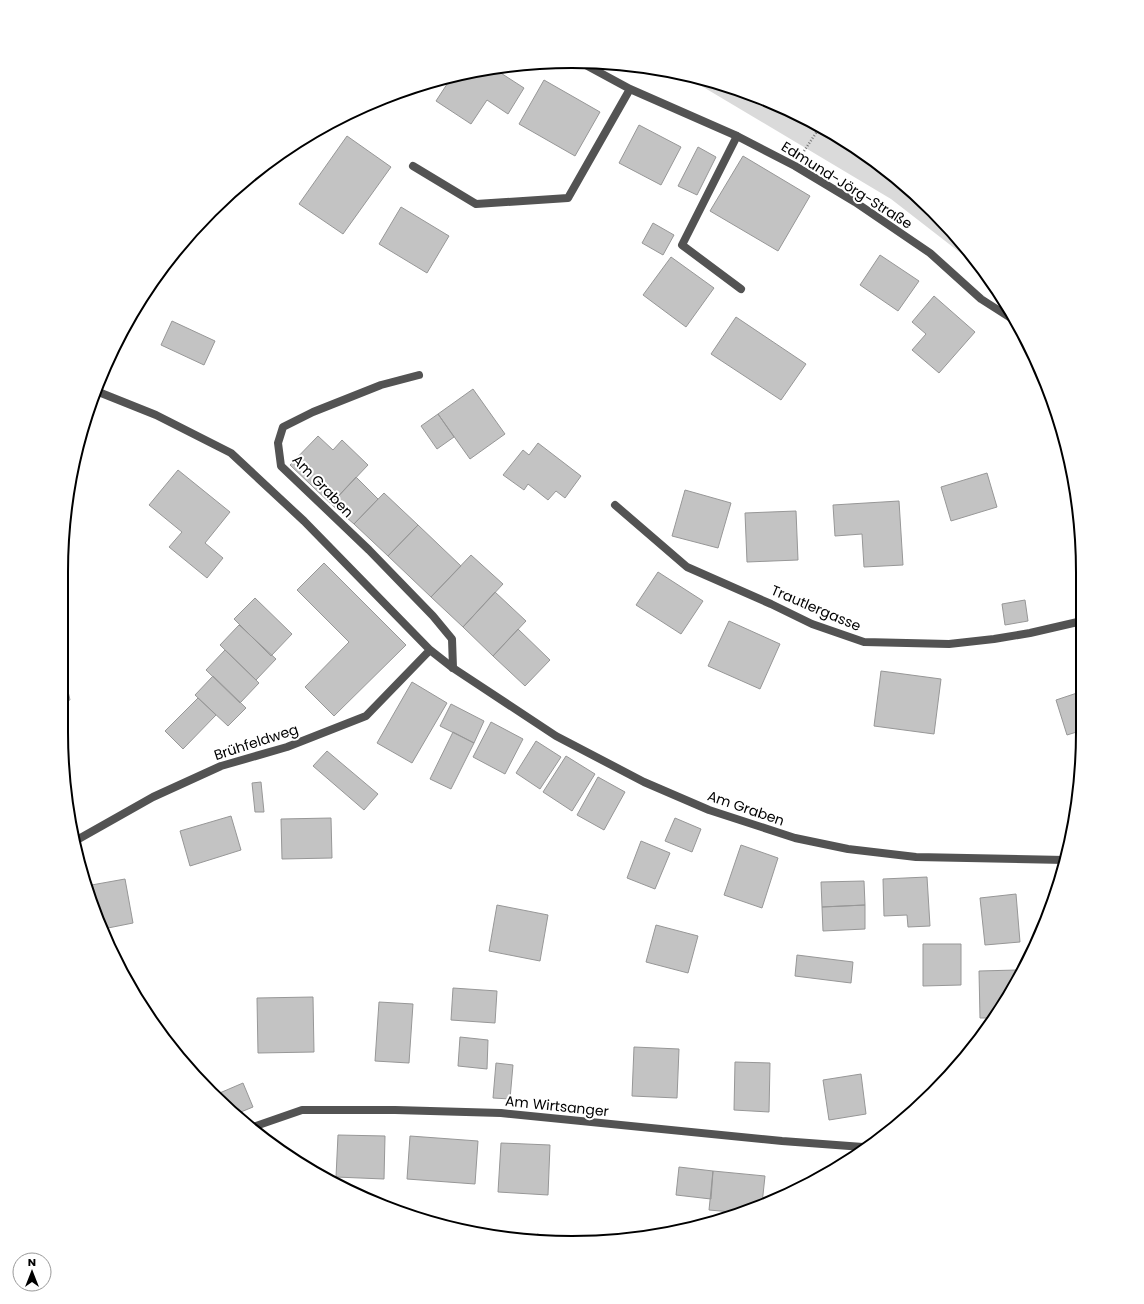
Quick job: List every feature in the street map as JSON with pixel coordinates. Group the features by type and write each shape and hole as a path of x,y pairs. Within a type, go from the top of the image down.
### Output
{"street":[{"name":"Edmund-Jörg-Straße","path":"593,69 630,88 737,136 795,166 855,202 930,253 981,299 1004,314"},
{"path":"413,166 476,204 568,198 630,88"},
{"path":"737,136 682,245 741,289"},
{"name":"Am Graben","path":"419,375 381,385 313,412 283,427 278,443 282,466 374,555 433,616 452,639 453,668"},
{"name":"Am Graben","path":"101,393 156,415 230,453 304,521 430,650 453,668 556,736 644,782 709,810 795,838 848,849 916,857 1059,860"},
{"name":"Trautlergasse","path":"616,505 687,568 771,604 812,624 864,642 949,644 1030,633 1076,622"},
{"name":"Brühfeldweg","path":"80,838 153,797 221,766 287,747 366,716 430,650"},
{"name":"Am Wirtsanger","path":"257,1125 302,1110 395,1110 500,1113 782,1142 858,1147"}],"path":[{"path":"795,166 817,132"}],"shaded area":[{"path":"698,84 765,106 795,120 852,153 879,172 904,193 928,216 964,256 891,199"}],"building":[{"path":"501,73 524,88 508,114 487,100 471,124 436,101 447,84"},
{"path":"544,80 600,112 575,156 519,124"},
{"path":"639,125 681,147 661,185 619,163"},
{"path":"347,136 391,167 343,234 299,204"},
{"path":"698,147 716,157 697,195 678,186"},
{"path":"743,156 810,196 778,251 710,211"},
{"path":"401,207 449,236 427,273 379,244"},
{"path":"653,223 674,235 663,255 642,243"},
{"path":"880,255 919,281 898,311 860,285"},
{"path":"671,257 714,288 686,327 643,295"},
{"path":"934,296 975,332 939,373 912,350 926,334 912,322"},
{"path":"736,317 806,364 781,400 711,354"},
{"path":"172,321 215,341 204,365 161,345"},
{"path":"473,389 505,434 470,459 438,414"},
{"path":"438,414 454,437 437,449 421,426"},
{"path":"318,436 333,450 342,440 368,465 331,504 290,465"},
{"path":"538,443 581,476 565,498 556,491 548,500 528,484 524,490 503,475 523,450 529,455"},
{"path":"178,470 230,512 205,543 223,558 207,578 169,547 182,532 149,505"},
{"path":"987,473 997,507 951,521 941,487"},
{"path":"356,477 378,499 354,524 331,504"},
{"path":"685,490 731,503 718,548 672,536"},
{"path":"384,493 418,525 388,556 354,524"},
{"path":"899,501 903,565 864,567 862,534 835,536 833,505"},
{"path":"796,511 798,560 747,562 745,513"},
{"path":"418,525 461,566 431,597 388,556"},
{"path":"471,555 503,584 463,627 431,597"},
{"path":"324,563 406,645 334,716 305,687 349,642 297,590"},
{"path":"658,572 703,601 681,634 636,605"},
{"path":"495,592 526,621 493,656 463,627"},
{"path":"255,598 292,634 271,656 234,619"},
{"path":"1025,600 1028,621 1005,625 1002,604"},
{"path":"729,621 780,644 760,689 708,666"},
{"path":"239,625 276,659 256,680 220,645"},
{"path":"518,629 550,660 525,686 493,656"},
{"path":"225,650 259,683 240,703 206,670"},
{"path":"881,671 941,679 934,734 874,726"},
{"path":"213,676 246,708 228,726 195,695"},
{"path":"412,682 447,703 412,763 377,743"},
{"path":"1076,693 1076,732 1067,735 1056,700"},
{"path":"198,698 216,715 183,749 165,731"},
{"path":"451,704 484,721 474,743 440,726"},
{"path":"491,722 523,739 505,774 473,757"},
{"path":"453,732 474,743 451,789 430,779"},
{"path":"536,741 561,757 540,789 516,773"},
{"path":"327,751 378,794 364,810 313,766"},
{"path":"566,756 595,774 572,811 543,792"},
{"path":"598,777 625,792 604,830 577,815"},
{"path":"261,782 264,812 255,812 252,783"},
{"path":"231,816 241,850 190,866 180,831"},
{"path":"331,818 332,858 282,859 281,819"},
{"path":"675,818 701,829 692,852 665,841"},
{"path":"641,841 670,853 655,889 627,878"},
{"path":"741,845 778,858 762,908 724,895"},
{"path":"927,877 930,926 908,927 907,915 884,916 883,879"},
{"path":"125,879 133,923 107,928 92,885"},
{"path":"864,881 865,905 822,907 821,882"},
{"path":"1016,894 1020,942 985,945 980,898"},
{"path":"497,905 548,915 540,961 489,951"},
{"path":"865,905 865,929 823,931 822,907"},
{"path":"656,925 698,936 688,973 646,962"},
{"path":"923,944 961,944 961,985 923,986"},
{"path":"797,955 853,962 851,983 795,976"},
{"path":"1016,970 987,1018 980,1018 979,971"},
{"path":"453,988 497,991 495,1023 451,1020"},
{"path":"313,997 314,1052 258,1053 257,998"},
{"path":"379,1002 413,1004 409,1063 375,1061"},
{"path":"460,1037 488,1040 487,1069 458,1066"},
{"path":"634,1047 679,1049 677,1098 632,1096"},
{"path":"735,1062 770,1063 769,1112 734,1110"},
{"path":"496,1063 513,1065 510,1099 493,1098"},
{"path":"861,1074 866,1114 829,1120 823,1080"},
{"path":"243,1083 253,1107 241,1112 221,1093"},
{"path":"338,1135 385,1136 384,1179 336,1177"},
{"path":"410,1136 478,1141 475,1184 407,1179"},
{"path":"501,1143 550,1145 548,1195 498,1192"},
{"path":"679,1167 713,1171 711,1199 676,1195"},
{"path":"713,1171 765,1176 763,1199 726,1212 709,1210"}]}
